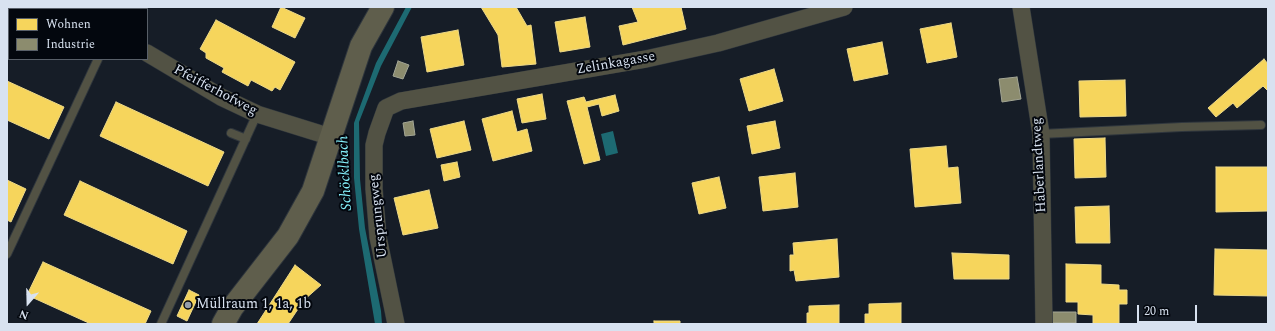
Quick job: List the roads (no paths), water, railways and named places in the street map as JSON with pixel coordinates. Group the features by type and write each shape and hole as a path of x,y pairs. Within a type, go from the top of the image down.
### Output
{"main road":[{"path":"223,324 232,308 288,236 313,191 361,46 383,7"}],"street":[{"name":"Zelinkagasse","path":"386,108 401,101 646,59 718,43 844,7"},
{"name":"Haberlandtweg","path":"1022,7 1041,134 1044,324"},
{"name":"Pfeifferhofweg","path":"148,54 221,97 257,114 331,137"},
{"name":"Ursprungweg","path":"386,108 374,146 374,189 378,237 396,324"}],"lane":[{"path":"7,254 98,60"},
{"path":"161,324 257,114"},
{"path":"1041,134 1182,127 1261,126"},
{"path":"231,133 246,139"}],"water":[{"name":"Schöcklbach","path":"406,7 412,7 381,66 359,122 360,179 365,228 381,311 382,324 375,324 359,229 354,178 354,123 376,63"},
{"path":"613,131 618,153 606,156 601,134"}],"place":[{"name":"Müllraum 1, 1a, 1b","path":"188,305"}]}
